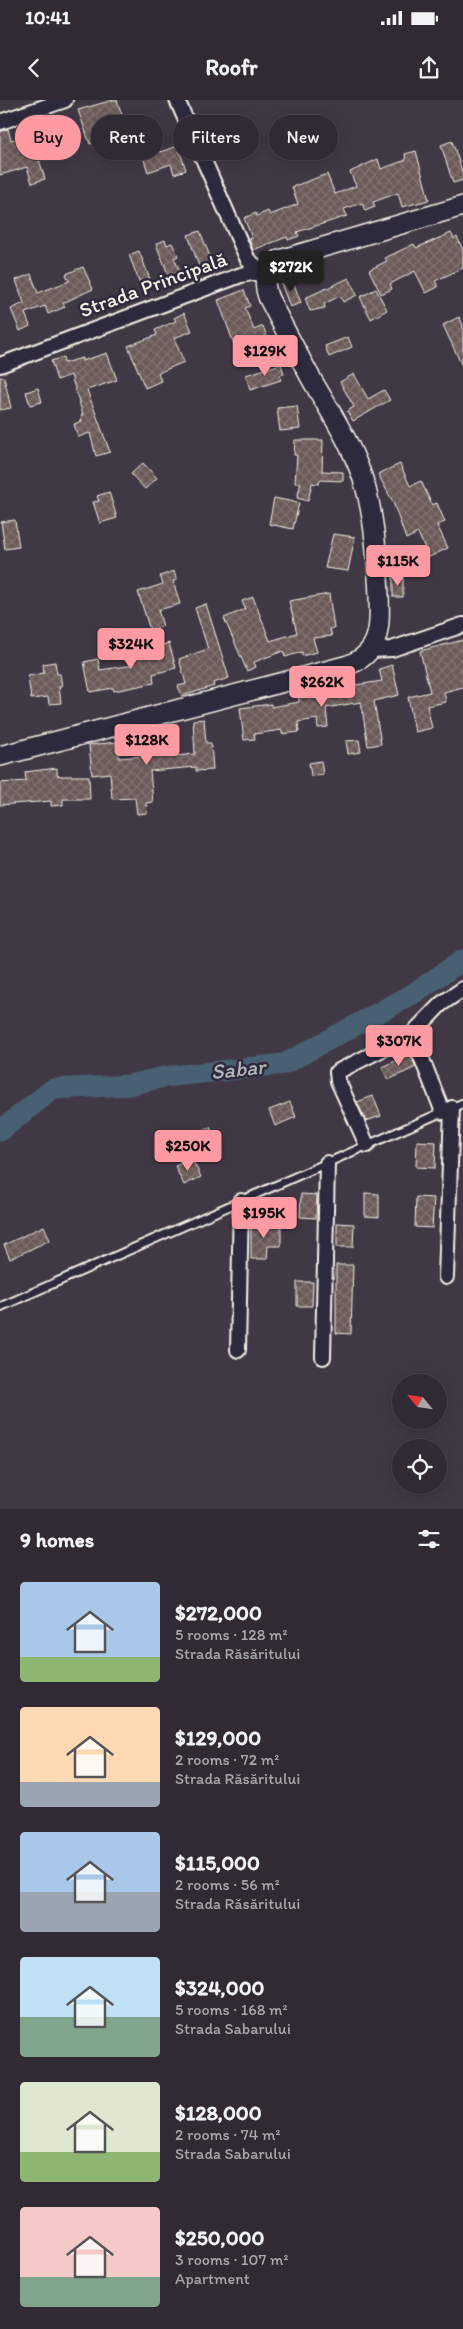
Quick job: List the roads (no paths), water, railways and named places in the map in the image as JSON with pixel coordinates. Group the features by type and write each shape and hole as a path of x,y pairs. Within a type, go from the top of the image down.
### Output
{"main road":[{"path":"0,756 345,666 362,659 371,650 378,633 379,606 374,531 366,488 348,442 269,299 264,284 266,274 279,260 463,206"}],"street":[{"path":"0,122 65,100"},
{"path":"177,100 248,260 266,274"},
{"name":"Strada Principală","path":"0,365 241,275 252,273 266,274"},
{"path":"371,650 392,648 463,625"},
{"path":"367,1145 338,1081 338,1072 412,1034 442,1004 463,989"},
{"path":"412,1034 453,1108 446,1277"},
{"path":"323,1357 327,1163"},
{"path":"238,1350 241,1201"}],"lane":[{"path":"0,1307 453,1108"}],"waterway":[{"name":"Sabar","path":"0,1131 53,1089 129,1085 164,1077 284,1064 411,995 463,960"}]}
